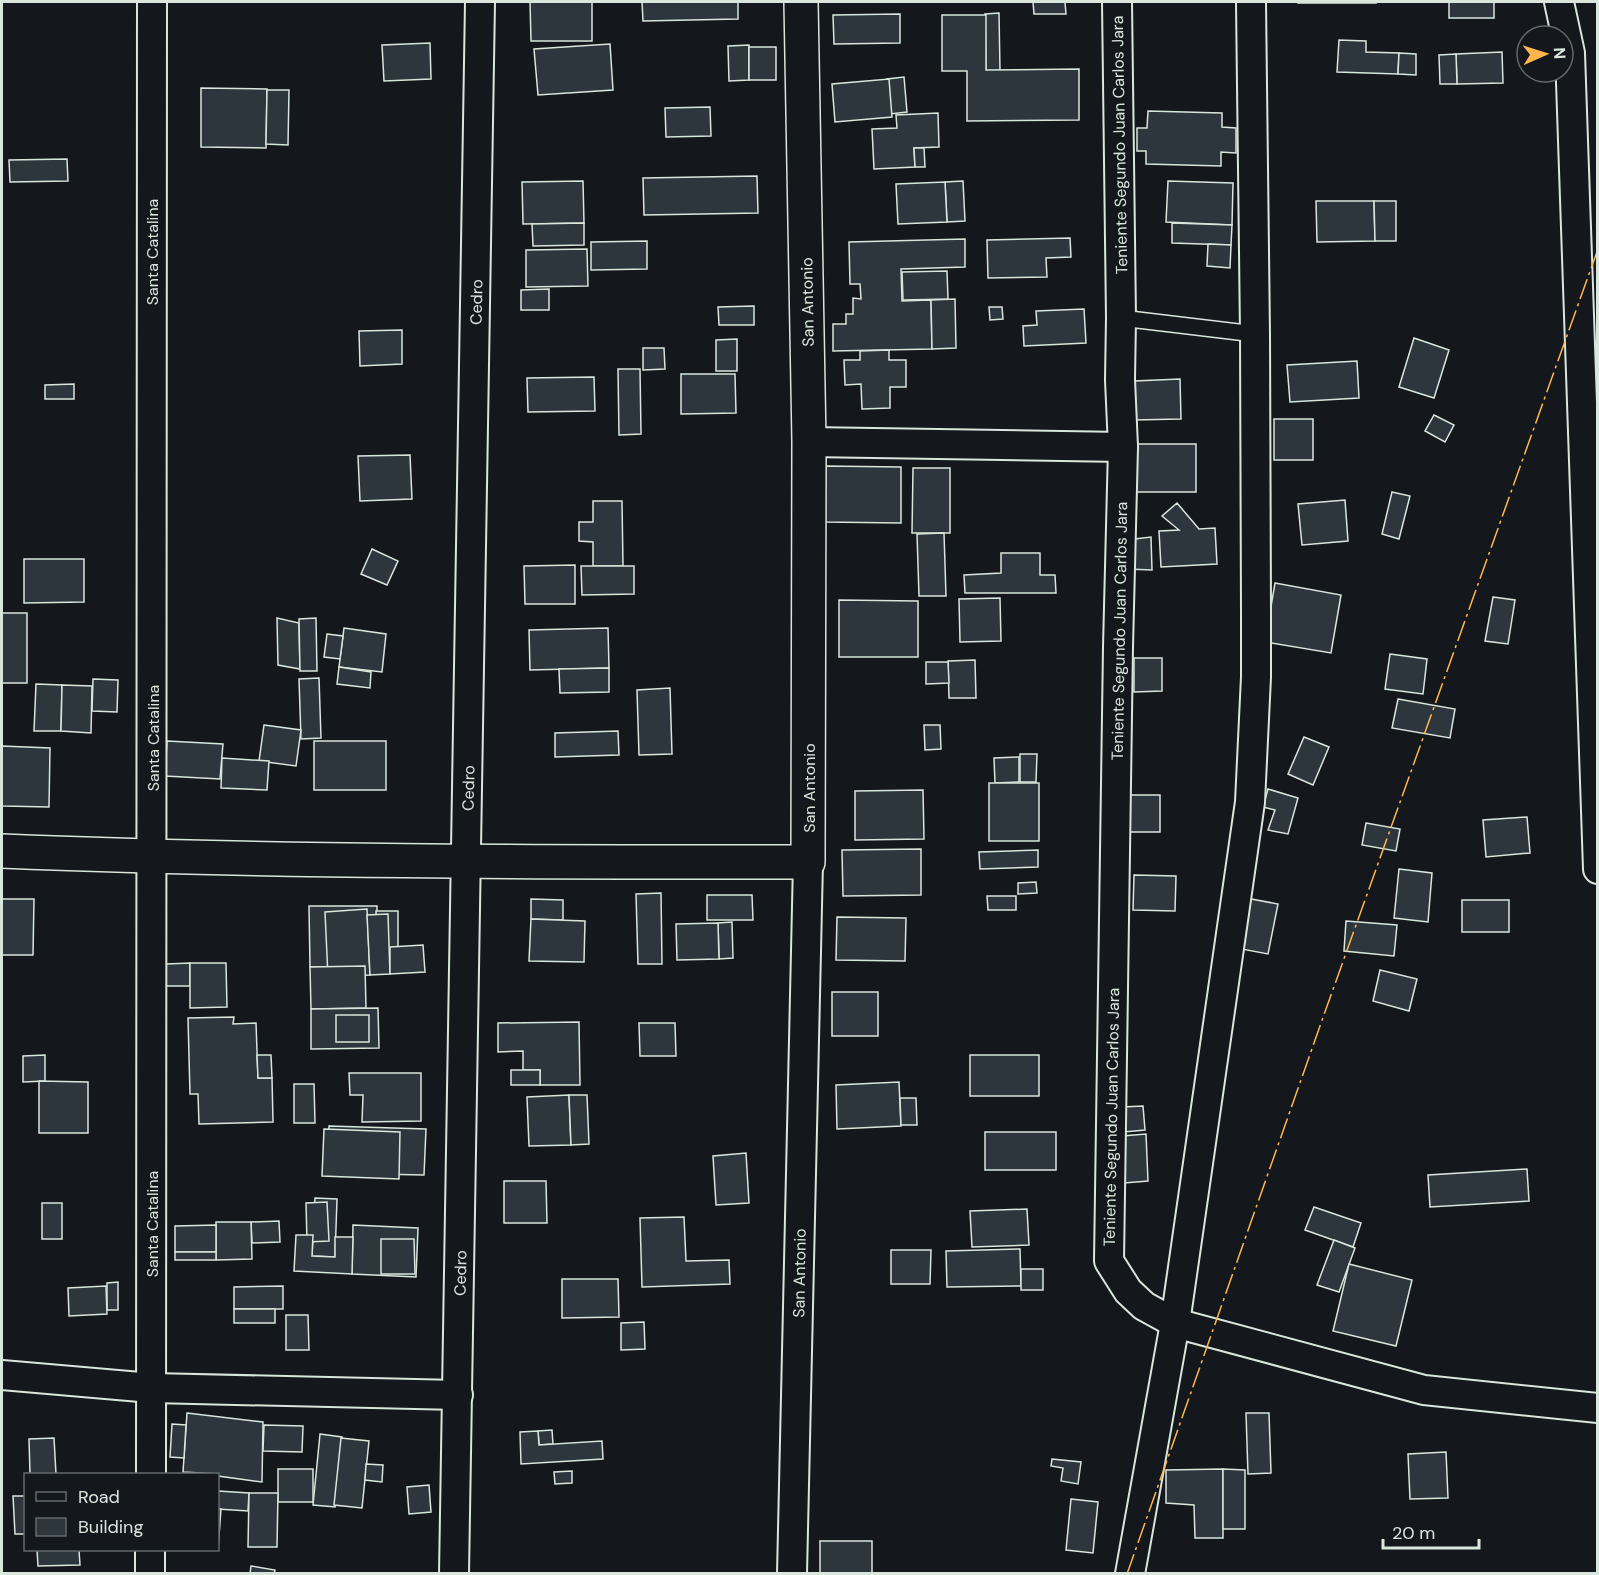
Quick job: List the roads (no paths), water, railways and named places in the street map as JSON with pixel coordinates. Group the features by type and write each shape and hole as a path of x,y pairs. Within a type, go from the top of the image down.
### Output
{"street":[{"name":"Santa Catalina","path":"151,1473 152,2"},
{"name":"Cedro","path":"454,1574 480,2"},
{"name":"San Antonio","path":"792,1574 808,862 809,442 801,2"},
{"name":"Teniente Segundo Juan Carlos Jara","path":"1117,2 1120,380 1123,447 1109,1261 1128,1291 1144,1306 1175,1323"},
{"path":"1130,1574 1175,1323 1250,802 1256,677 1251,2"},
{"path":"1559,2 1570,53 1598,869"},
{"path":"809,442 1123,447"},
{"path":"2,851 153,857 467,862 808,862"},
{"path":"1175,1323 1424,1390 1598,1408"},
{"path":"2,1375 152,1388 458,1395"},
{"path":"150,1551 150,1574"}],"lane":[{"path":"1121,318 1255,334"}]}
